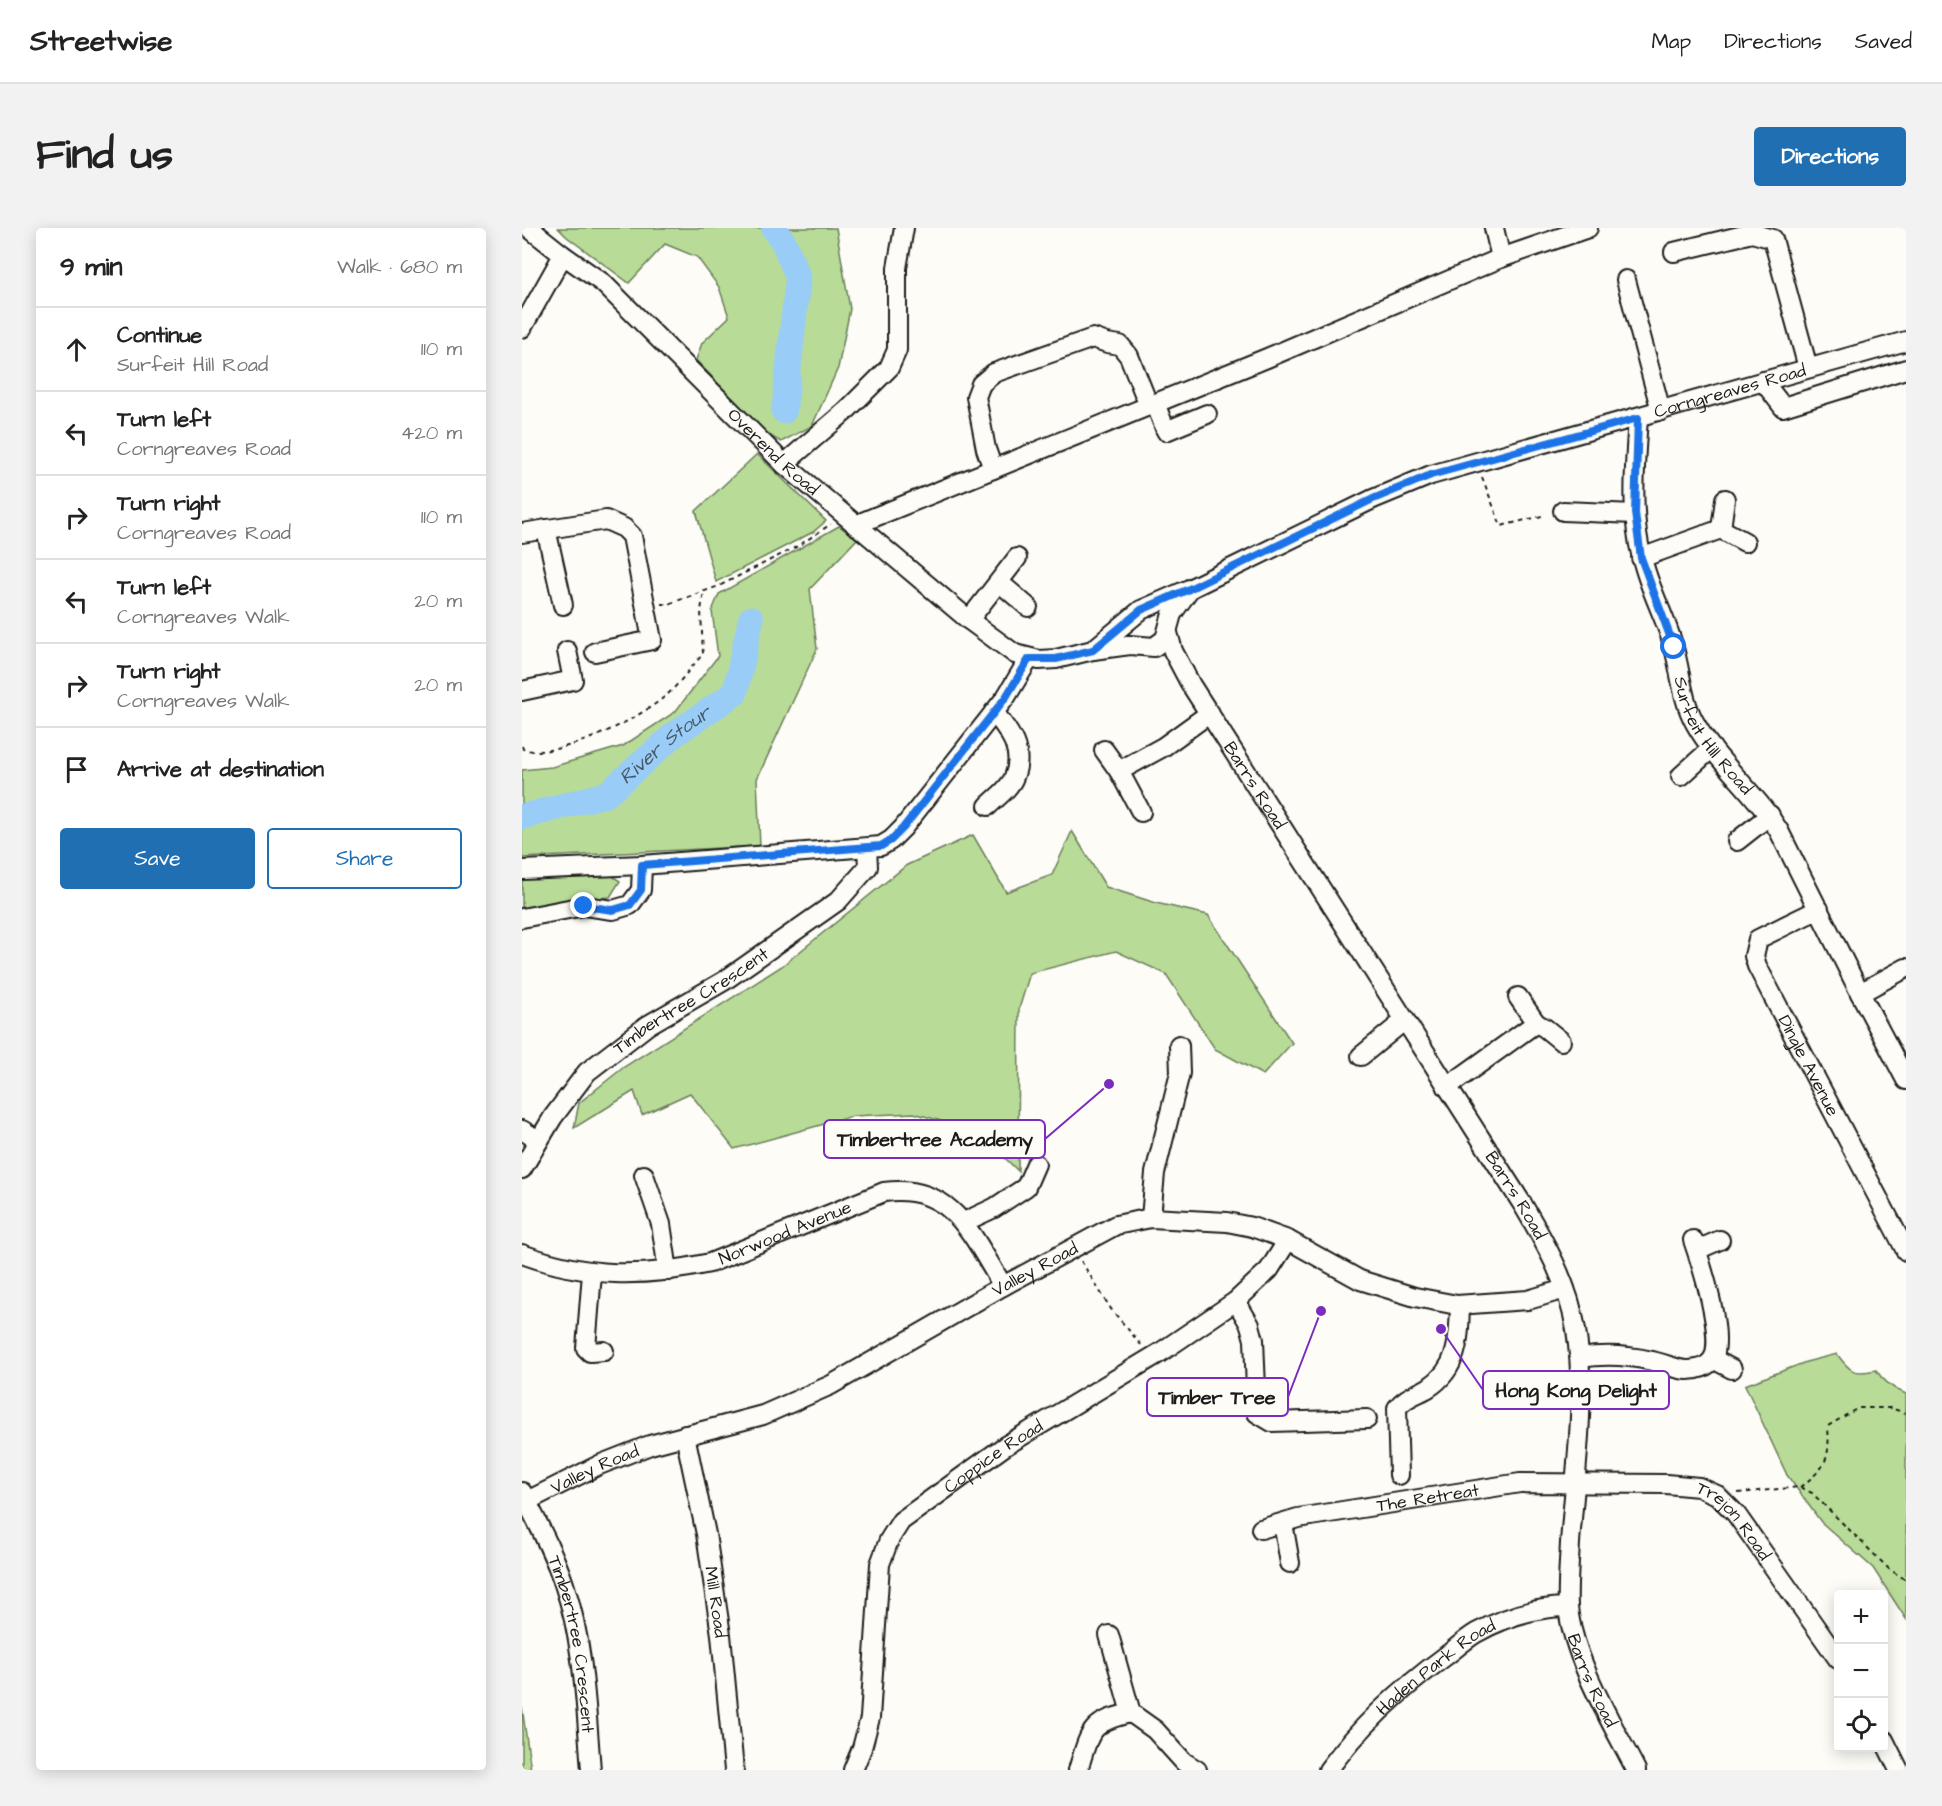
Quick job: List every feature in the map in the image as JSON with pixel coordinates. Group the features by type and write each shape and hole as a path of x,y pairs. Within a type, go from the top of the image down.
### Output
{"street":[{"name":"Overend Road","path":"529,228 603,283 784,464 848,520 1005,648 1029,659"},
{"path":"784,464 847,410 889,368 897,350 897,268 904,228"},
{"path":"1494,228 1501,258"},
{"path":"848,520 993,469 1152,405 1501,258 1588,228"},
{"path":"1674,252 1752,233 1773,239 1808,368"},
{"path":"522,328 563,255"},
{"path":"1626,280 1661,411"},
{"path":"993,469 986,449 976,397 981,384 994,373 1094,338 1120,345 1129,356 1166,431 1207,414"},
{"name":"Corngreaves Road","path":"1093,650 1140,614 1373,499 1431,475 1906,341"},
{"path":"1763,381 1783,407 1867,383 1906,369"},
{"name":"Surfeit Hill Road","path":"1638,418 1635,513 1641,558 1674,647 1681,684 1694,721 1712,748 1770,815 1906,1080"},
{"path":"1720,529 1725,499"},
{"path":"1563,511 1635,513"},
{"path":"522,533 606,520 624,528 632,536 652,640 595,652"},
{"path":"546,529 563,604"},
{"path":"1641,558 1720,529 1745,542"},
{"path":"969,620 1000,583 1017,558"},
{"path":"1000,583 1028,607"},
{"name":"Corngreaves Road","path":"1168,630 1172,614 1189,589"},
{"path":"1153,609 1164,615 1168,630 1160,644 1144,647 1132,637 1130,624 1140,614 1153,609"},
{"name":"Barrs Road","path":"1168,630 1173,651 1191,685 1547,1245 1565,1289 1576,1328 1580,1358 1580,1406 1574,1482 1569,1607 1573,1632 1587,1671 1636,1770"},
{"name":"Corngreaves Road","path":"1029,659 1056,659 1093,650 1130,645 1144,647"},
{"name":"Barrs Road","path":"1144,647 1164,658 1191,685"},
{"path":"527,690 573,680 567,651"},
{"path":"522,870 642,865 881,846 903,828 1006,697 1029,659"},
{"path":"988,806 1014,778 1018,758 1012,736 994,712"},
{"path":"1119,771 1163,747 1210,713"},
{"path":"1680,776 1712,748"},
{"path":"1104,750 1119,771 1141,812"},
{"path":"1737,841 1770,815"},
{"name":"Timbertree Crescent","path":"522,1169 538,1140 587,1072 648,1025 724,981 838,901 868,867 867,848"},
{"path":"522,918 584,906 613,910 630,905 641,890 642,865"},
{"name":"Dingle Avenue","path":"1819,909 1758,939 1754,956 1757,966 1906,1251"},
{"path":"1860,993 1906,968"},
{"path":"1518,997 1536,1023 1561,1041"},
{"path":"1361,1056 1405,1020"},
{"path":"1447,1087 1536,1023"},
{"path":"1151,1218 1155,1173 1180,1073 1179,1045"},
{"path":"522,1130 538,1140"},
{"path":"964,1222 994,1208 1026,1187 1036,1164"},
{"path":"644,1175 661,1224 668,1271"},
{"name":"Norwood Avenue","path":"522,1254 560,1267 592,1273 630,1275 668,1271 710,1263 884,1192 908,1191 932,1197 950,1208 964,1222 1003,1286"},
{"name":"Valley Road","path":"524,1496 650,1445 763,1415 831,1385 1003,1286 1116,1225 1151,1218 1227,1222 1252,1227 1288,1240 1360,1280 1414,1297 1460,1305 1528,1300 1565,1289"},
{"name":"Coppice Road","path":"853,1770 870,1718 880,1564 889,1540 901,1521 1005,1446 1152,1357 1236,1301 1269,1270 1288,1240"},
{"path":"1580,1358 1617,1355 1686,1370 1706,1366 1713,1359 1716,1351 1714,1316 1695,1245 1720,1240"},
{"path":"592,1273 586,1348 590,1352 604,1351"},
{"path":"1236,1301 1250,1325 1254,1340 1257,1413 1272,1422 1360,1424"},
{"path":"1399,1475 1397,1408 1404,1399 1428,1388 1443,1376 1455,1355 1460,1328 1460,1305"},
{"path":"1713,1359 1732,1369"},
{"name":"Mill Road","path":"685,1435 706,1534 721,1635 734,1770"},
{"name":"Trejon Road","path":"1574,1482 1666,1484 1699,1487 1717,1495 1736,1514 1834,1652"},
{"name":"The Retreat","path":"1261,1529 1298,1518 1520,1483 1574,1482"},
{"name":"Timbertree Crescent","path":"524,1496 550,1546 565,1586 578,1643 591,1770"},
{"path":"1283,1523 1290,1563"},
{"name":"Haden Park Road","path":"1338,1766 1368,1722 1432,1666 1476,1633 1521,1613 1546,1607 1569,1607"},
{"path":"1109,1635 1131,1713 1155,1730 1184,1762 1197,1770"},
{"path":"1078,1770 1086,1744 1097,1725 1110,1718 1131,1713"},
{"path":"1888,1748 1899,1770"}],"path":[{"path":"1480,472 1501,526 1563,511"},
{"path":"646,607 668,604 719,586 798,546 826,529 848,520"},
{"path":"522,746 533,752 561,747 603,733 634,719 669,693 704,654 701,610 704,590"},
{"path":"1073,1248 1111,1310 1152,1357"},
{"path":"1717,1495 1800,1487 1818,1474 1829,1450 1828,1426 1858,1408 1890,1408 1906,1413"},
{"path":"1800,1487 1812,1494 1834,1514 1889,1569 1906,1580"}],"green space":[{"path":"558,228 836,228 850,309 838,368 812,426 781,442 765,433 696,360 702,343 729,317 719,287 697,257 665,244 629,283"},
{"path":"757,454 826,521 813,532 716,582 696,511"},
{"path":"839,526 857,539 810,589 817,649 757,779 760,846 522,858 522,770 552,767 623,746 675,712 718,656 712,611 719,594"},
{"path":"1072,831 1106,887 1156,903 1208,915 1292,1043 1263,1075 1215,1049 1166,974 1116,951 1030,973 1019,1009 1018,1171 979,1132 914,1113 853,1116 734,1149 690,1093 642,1115 634,1091 574,1128 579,1103 624,1067 782,966 907,865 973,835 1006,892 1052,875"},
{"path":"609,874 620,881 610,897 586,899 522,912 522,878"},
{"path":"1837,1354 1853,1371 1876,1370 1889,1384 1906,1394 1906,1619 1873,1568 1821,1522 1787,1475 1745,1385 1806,1362"},
{"path":"522,1707 531,1770 522,1770"}],"waterway":[{"name":"River Stour","path":"774,228 784,243 798,277 784,411"},
{"name":"River Stour","path":"522,817 607,794 676,733 735,693 751,619"}],"place":[{"name":"Timbertree Academy","path":"1109,1084"},
{"name":"Timber Tree","path":"1321,1311"},
{"name":"Hong Kong Delight","path":"1441,1329"}],"route":[{"path":"584,906 613,910 630,905 641,890 642,865 881,846 903,828 1006,697 1029,659 1056,659 1093,650 1141,610 1373,499 1431,475 1638,418 1635,513 1641,558 1674,647"}]}
